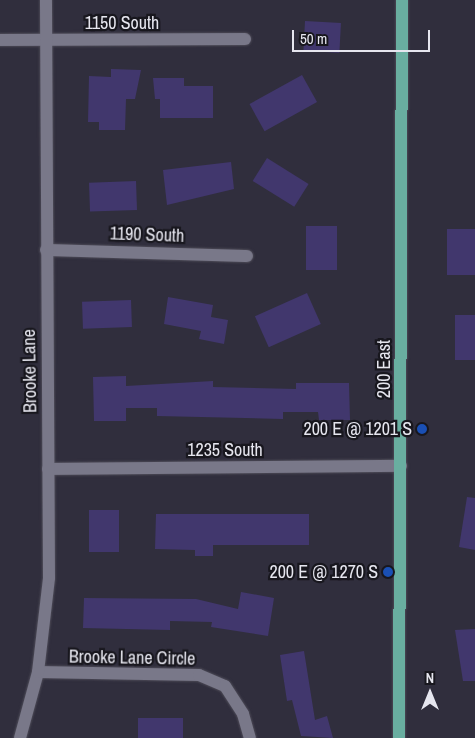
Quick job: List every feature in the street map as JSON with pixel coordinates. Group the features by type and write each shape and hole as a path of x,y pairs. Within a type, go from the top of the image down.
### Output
{"main road":[{"name":"200 East","path":"399,738 402,0"}],"street":[{"name":"Brooke Lane","path":"20,738 38,672 47,615 46,0"},
{"name":"1150 South","path":"0,40 245,39"},
{"name":"1190 South","path":"46,250 247,256"},
{"name":"1235 South","path":"48,469 401,466"},
{"name":"Brooke Lane Circle","path":"38,672 199,675 225,686 243,714 250,738"}],"building":[{"path":"305,21 341,23 339,53 303,51"},
{"path":"111,69 141,70 135,99 126,99 125,130 99,130 99,122 88,122 89,76 111,77"},
{"path":"302,75 317,102 265,131 250,104"},
{"path":"153,78 184,78 184,86 213,86 213,118 160,118 160,99 155,99"},
{"path":"267,158 309,184 294,207 253,181"},
{"path":"231,162 234,189 167,205 163,170"},
{"path":"136,181 137,210 90,212 89,183"},
{"path":"306,226 337,226 337,270 306,270"},
{"path":"447,229 475,229 475,275 447,275"},
{"path":"307,293 321,324 269,347 255,316"},
{"path":"168,297 213,305 211,317 228,320 224,344 199,339 201,331 164,324"},
{"path":"131,300 132,327 83,329 82,302"},
{"path":"455,315 475,315 475,360 455,360"},
{"path":"126,376 126,386 213,381 213,387 296,389 296,383 349,383 350,420 319,420 318,412 283,412 283,419 157,416 157,408 126,408 126,421 94,421 93,377"},
{"path":"467,497 475,498 475,550 459,547"},
{"path":"89,510 119,510 119,552 89,552"},
{"path":"156,514 309,514 309,545 213,545 213,556 195,556 195,550 155,549"},
{"path":"241,592 274,598 268,636 211,627 212,622 170,621 170,630 83,628 84,598 196,599 238,609"},
{"path":"475,629 475,681 463,681 455,630"},
{"path":"304,651 315,720 327,716 333,738 301,736 292,700 287,701 280,655"},
{"path":"138,718 183,718 183,738 138,738"}],"place":[{"name":"200 E @ 1201 S","path":"422,429"},
{"name":"200 E @ 1270 S","path":"388,572"}]}
